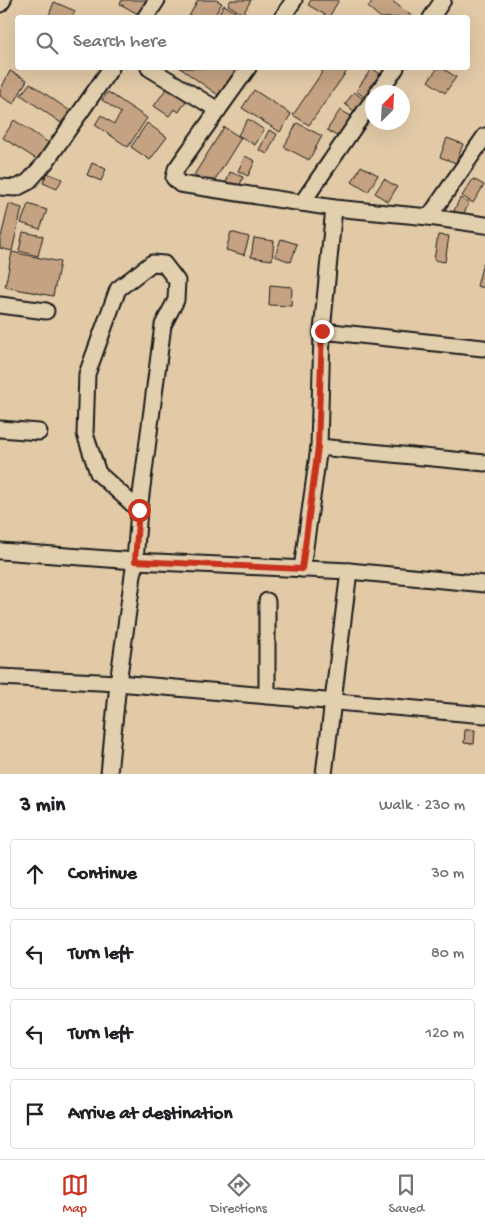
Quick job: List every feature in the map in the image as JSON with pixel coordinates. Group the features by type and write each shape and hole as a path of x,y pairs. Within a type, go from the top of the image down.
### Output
{"street":[{"path":"0,4 3,0"},
{"path":"147,15 157,0"},
{"path":"284,15 294,0"},
{"path":"432,15 443,0"},
{"path":"0,187 16,188 28,182 45,162 109,70"},
{"path":"152,70 218,110"},
{"path":"247,70 176,169 174,178 180,184 334,208 429,217 485,225"},
{"path":"383,85 394,70"},
{"path":"302,203 365,111"},
{"path":"429,217 485,136"},
{"path":"302,569 318,447 322,331 334,208"},
{"path":"109,774 118,683 135,561 139,510 163,325 176,300 177,281 164,264 152,263 118,289 87,374 85,434 98,473 139,510"},
{"path":"0,305 46,311"},
{"path":"322,331 483,348"},
{"path":"0,428 40,432"},
{"path":"318,447 485,463"},
{"path":"0,551 135,561 349,571 485,584"},
{"path":"324,774 349,571"},
{"path":"267,601 267,696"},
{"path":"0,677 118,683 485,715"}],"building":[{"path":"122,0 146,0 138,14 120,4"},
{"path":"198,0 216,0 222,3 215,15 190,15"},
{"path":"231,0 251,0 243,14 228,5"},
{"path":"311,0 339,0 330,15 326,15 308,5"},
{"path":"373,0 391,0 410,15 377,15 368,7"},
{"path":"54,2 75,11 73,15 49,15"},
{"path":"224,5 241,15 218,15"},
{"path":"183,70 237,70 218,95"},
{"path":"324,70 348,70 309,125 293,115"},
{"path":"371,70 375,70 380,74 372,85 365,85 364,97 356,91"},
{"path":"436,70 445,70 456,77 445,93 428,81"},
{"path":"10,71 27,80 14,104 0,96 0,91"},
{"path":"30,83 70,111 61,123 21,95"},
{"path":"169,85 188,98 179,112 174,109 169,116 154,106"},
{"path":"254,90 291,114 280,132 242,108"},
{"path":"108,92 147,118 128,147 95,125 101,115 114,124 121,113 102,100"},
{"path":"354,92 363,99 354,111 345,104"},
{"path":"340,110 351,116 338,137 327,130"},
{"path":"248,119 264,130 255,145 238,135"},
{"path":"14,120 49,143 38,160 3,138"},
{"path":"147,123 167,137 150,160 131,147"},
{"path":"297,123 322,136 309,160 284,147"},
{"path":"224,127 241,138 211,186 194,175"},
{"path":"269,130 277,134 267,154 259,150"},
{"path":"447,138 463,144 456,163 440,157"},
{"path":"245,156 255,161 248,176 238,171"},
{"path":"92,163 106,169 101,181 87,175"},
{"path":"361,166 378,175 368,192 352,182"},
{"path":"230,172 243,177 239,188 226,183"},
{"path":"47,173 62,179 57,189 43,183"},
{"path":"384,179 397,187 388,202 375,193"},
{"path":"473,179 484,185 473,203 462,196"},
{"path":"460,198 469,203 461,219 452,215"},
{"path":"9,204 22,208 12,251 0,248"},
{"path":"28,204 47,210 40,229 21,223"},
{"path":"23,232 43,236 38,256 19,251"},
{"path":"231,232 249,237 244,255 226,250"},
{"path":"438,235 449,236 445,262 434,260"},
{"path":"254,238 274,241 272,260 251,257"},
{"path":"281,239 297,244 291,262 275,256"},
{"path":"12,252 60,262 53,296 5,287"},
{"path":"483,263 485,264 485,288 477,286"},
{"path":"270,285 292,287 291,306 269,305"},
{"path":"465,730 475,730 474,744 464,743"}],"route":[{"path":"139,510 135,561 302,569 318,447 322,331"}]}
